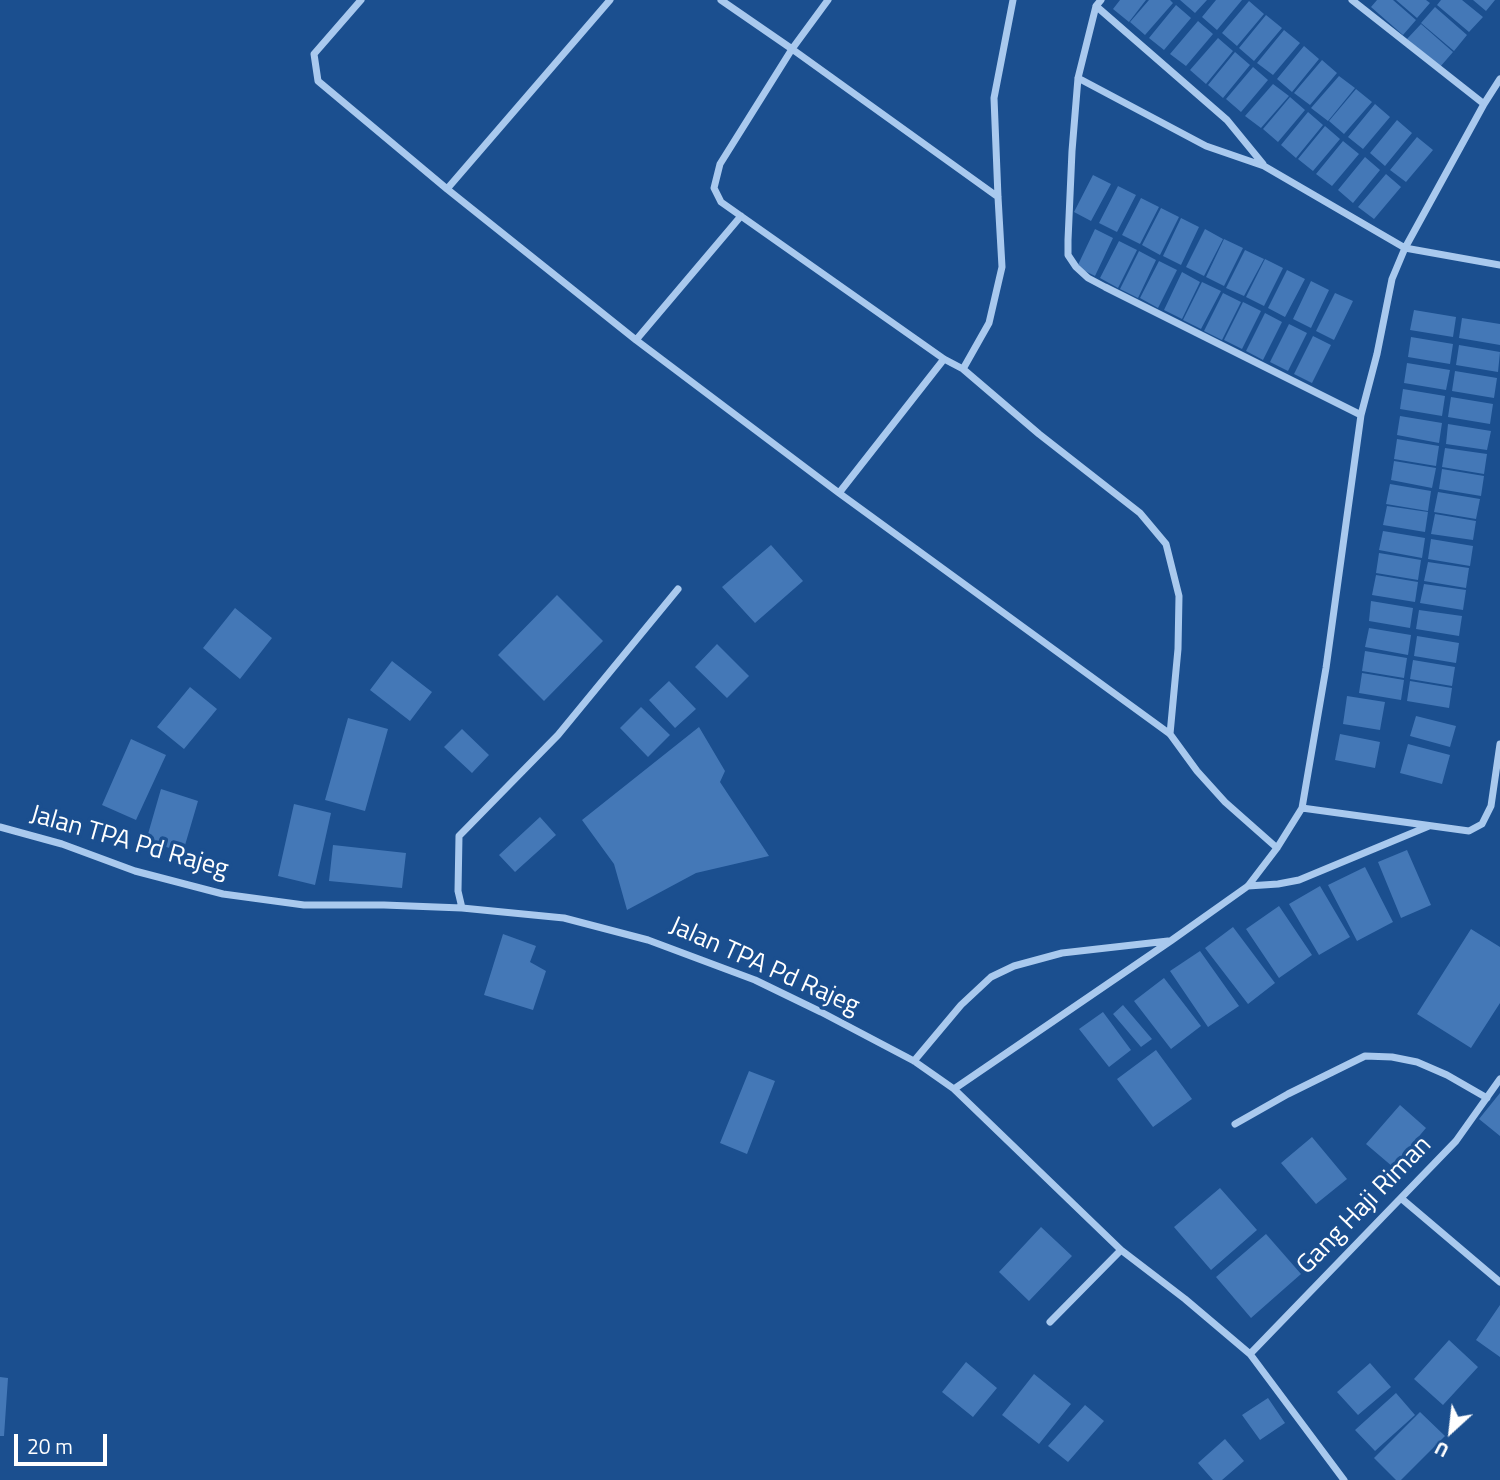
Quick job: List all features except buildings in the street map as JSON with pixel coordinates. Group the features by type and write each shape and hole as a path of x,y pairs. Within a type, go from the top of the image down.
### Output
{"street":[{"path":"361,0 314,54 318,81 447,189 636,340 839,493 1170,734 1197,771 1225,802 1277,848"},
{"path":"447,189 610,0"},
{"path":"721,0 998,197"},
{"path":"828,0 792,49 720,164 714,188 721,202 944,359 963,369 1013,413 1140,513 1166,544 1179,596 1178,649 1170,734"},
{"path":"963,369 989,323 1002,267 994,98 1013,0"},
{"path":"1352,0 1484,104"},
{"path":"1264,166 1227,120 1098,3 1079,78 1072,151 1068,255 1088,278 1361,415"},
{"path":"1079,78 1206,146 1264,166 1405,248 1500,265"},
{"path":"954,1090 1248,886 1277,848 1302,808 1326,668 1361,415 1392,279 1405,248 1500,79"},
{"path":"636,340 741,216"},
{"path":"839,493 944,359"},
{"path":"462,908 458,891 459,836 558,735 678,589"},
{"path":"1302,808 1469,831 1482,824 1491,806 1500,744"},
{"path":"1248,886 1300,880 1430,826"},
{"name":"Jalan TPA Pd Rajeg","path":"0,827 62,844 135,872 223,894 304,905 462,908 564,918 648,940 755,980 821,1012 914,1061 954,1090 1121,1250 1251,1354 1344,1480"},
{"path":"914,1061 961,1005 991,977 1014,966 1062,953 1172,940"},
{"path":"1235,1124 1365,1056 1392,1057 1417,1062 1447,1075 1487,1098"},
{"name":"Gang Haji Riman","path":"1251,1354 1456,1141 1500,1079"},
{"path":"1402,1199 1500,1282"},
{"path":"1050,1322 1121,1250"}]}
